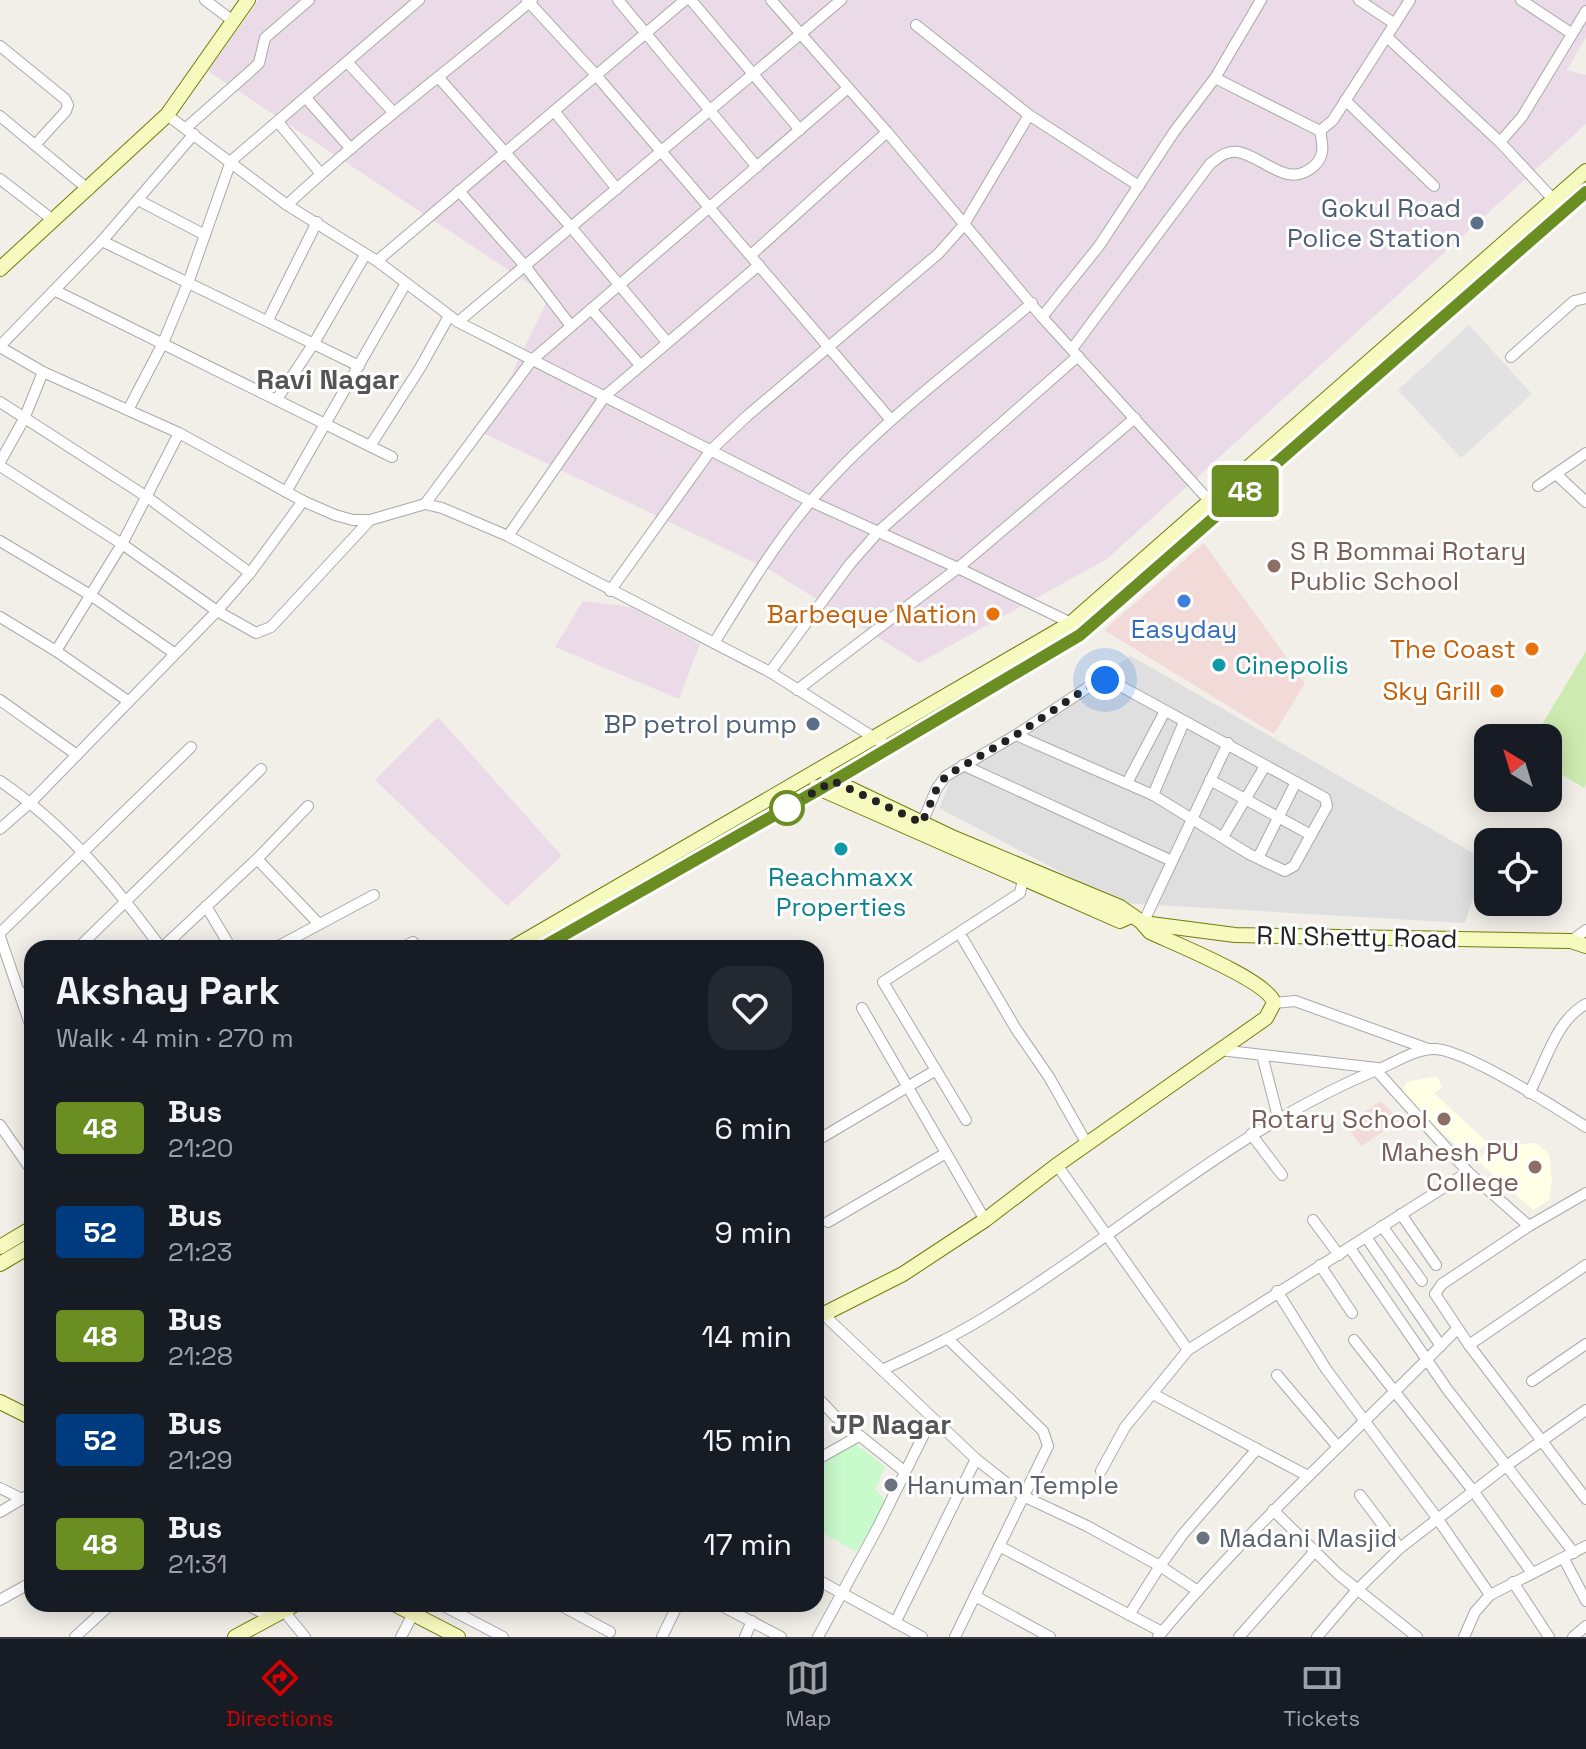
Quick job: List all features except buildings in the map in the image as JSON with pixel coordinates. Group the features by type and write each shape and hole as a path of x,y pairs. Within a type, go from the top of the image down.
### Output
{"main road":[{"path":"0,269 167,115 248,0"},
{"path":"555,940 820,789 1080,635 1215,508 1559,206 1586,171"},
{"path":"1559,206 1586,192"},
{"path":"526,940 1071,623 1215,508"},
{"name":"R N Shetty Road","path":"810,776 833,781 913,823 1120,921 1137,920 1235,935 1579,944"},
{"name":"R N Shetty Road","path":"810,776 820,789 913,823"},
{"path":"824,1314 903,1274 985,1220 1057,1165 1266,1018 1274,1003 1268,991 1150,932 1137,920"},
{"path":"0,1247 24,1233"},
{"path":"0,1264 24,1250"},
{"path":"0,1402 24,1414"},
{"path":"235,1637 279,1612"},
{"path":"409,1612 458,1637"}],"street":[{"path":"205,0 233,21"},
{"path":"309,0 265,38 259,63 190,131 138,200 102,241 0,346 43,372 179,433 303,501 344,517 370,520 425,504 508,536 770,672 889,747"},
{"path":"128,410 163,343 188,283 231,161 419,0"},
{"path":"618,0 757,167"},
{"path":"377,261 685,0"},
{"path":"691,0 800,130"},
{"path":"771,0 1042,317 1215,508"},
{"path":"370,446 454,319 525,266 841,0"},
{"path":"1042,317 1099,246 1215,78 1261,0"},
{"path":"1359,0 1395,24"},
{"path":"1320,131 1333,120 1410,0"},
{"path":"1521,0 1571,33"},
{"path":"287,205 393,112 439,78 530,1 891,420"},
{"path":"1500,142 1522,117 1586,11"},
{"path":"916,25 1029,115 1139,186"},
{"path":"1387,37 1500,142 1559,206"},
{"path":"0,46 65,99 68,105 35,145"},
{"path":"348,63 393,112"},
{"path":"439,78 571,227 667,342"},
{"path":"1215,78 1320,131"},
{"path":"425,504 532,360 848,88"},
{"path":"306,98 351,149"},
{"path":"1345,100 1434,186"},
{"path":"554,111 617,189"},
{"path":"167,115 287,205 377,261 454,319 810,501 1071,623"},
{"path":"610,591 711,450 938,254 963,226 1029,115"},
{"path":"0,116 89,190"},
{"path":"278,122 321,174"},
{"path":"770,672 850,564 879,531 1075,352 1210,164 1229,152 1239,152 1285,174 1305,173 1321,156 1320,131"},
{"path":"751,255 887,132"},
{"path":"0,179 53,220"},
{"path":"459,191 525,266 571,326"},
{"path":"138,200 205,235"},
{"path":"268,320 317,222"},
{"path":"102,241 359,366"},
{"path":"277,399 365,255"},
{"path":"508,536 605,396 759,265"},
{"path":"286,492 406,283"},
{"path":"56,291 392,457"},
{"path":"1511,357 1574,301 1586,298"},
{"path":"714,643 779,540 810,501 891,420 1032,303"},
{"path":"591,309 640,365"},
{"path":"43,372 24,419 0,464 217,611 256,633 271,627 370,520"},
{"path":"0,402 147,497 250,573"},
{"path":"797,690 958,568 1135,418"},
{"path":"56,651 122,544 179,433"},
{"path":"1538,486 1586,453"},
{"path":"1556,474 1586,502"},
{"path":"0,829 31,802 217,611 250,573 303,501"},
{"path":"0,541 92,596 174,653"},
{"path":"0,617 128,701"},
{"path":"913,823 941,781 1093,684 1105,680 1228,743 1327,801 1290,871 1280,870 1153,795 1016,735"},
{"path":"0,700 77,755"},
{"path":"1127,783 1165,711"},
{"path":"1153,795 1184,722"},
{"path":"1137,920 1172,861 1228,743"},
{"path":"24,1006 0,935 191,747"},
{"path":"963,765 1172,861"},
{"path":"1223,837 1265,766"},
{"path":"89,940 261,769"},
{"path":"1210,780 1311,835"},
{"path":"0,781 31,802 84,852 156,940"},
{"path":"1258,858 1296,782"},
{"path":"170,940 308,806"},
{"path":"257,859 319,924"},
{"path":"966,1120 883,982 1020,893 1025,875"},
{"path":"290,940 374,895"},
{"path":"206,906 226,940"},
{"path":"1579,944 1586,930"},
{"path":"963,939 1087,1144"},
{"path":"21,997 24,994"},
{"path":"1274,1003 1295,1001 1429,1050 1448,1052 1585,1124"},
{"path":"1529,1093 1564,1023 1574,1011 1586,1004"},
{"path":"862,1008 985,1220"},
{"path":"1220,1050 1378,1069 1468,1172 1529,1226"},
{"path":"882,1370 948,1339 996,1311 1278,1117 1378,1069 1429,1050"},
{"path":"1262,1055 1278,1117"},
{"path":"824,1136 936,1070"},
{"path":"0,1125 24,1160"},
{"path":"1251,1134 1282,1175"},
{"path":"828,1222 946,1153"},
{"path":"1057,1165 1188,1350"},
{"path":"1101,1471 1125,1427 1188,1350 1468,1172"},
{"path":"1586,1193 1529,1226 1437,1290 1436,1299 1586,1499"},
{"path":"1401,1214 1436,1265"},
{"path":"1313,1220 1339,1255"},
{"path":"1382,1226 1422,1281"},
{"path":"1366,1237 1441,1346"},
{"path":"1350,1248 1426,1361 1506,1466 1569,1556 1586,1601"},
{"path":"1320,1265 1352,1313"},
{"path":"1469,1345 1586,1265"},
{"path":"1277,1291 1326,1369 1490,1595"},
{"path":"824,1320 976,1459 1023,1496 1076,1520 1160,1566 1198,1591"},
{"path":"999,1546 1129,1615 1160,1635 1273,1510 1396,1393 1457,1329"},
{"path":"948,1339 1043,1431 1048,1446 955,1637"},
{"path":"1354,1340 1474,1492 1532,1573"},
{"path":"1532,1381 1586,1344"},
{"path":"1277,1375 1338,1447"},
{"path":"1153,1394 1308,1476"},
{"path":"824,1405 904,1471"},
{"path":"1317,1637 1357,1590 1400,1548 1506,1466 1586,1410"},
{"path":"818,1637 878,1527 932,1418"},
{"path":"824,1456 859,1436"},
{"path":"1129,1615 1160,1566 1257,1449"},
{"path":"895,1623 976,1459"},
{"path":"0,1488 24,1495"},
{"path":"1360,1495 1400,1548"},
{"path":"0,1512 24,1498"},
{"path":"1273,1510 1357,1590 1417,1637"},
{"path":"1464,1637 1475,1612 1490,1595 1586,1546"},
{"path":"1239,1637 1315,1551"},
{"path":"1513,1582 1549,1637"},
{"path":"824,1583 922,1637"},
{"path":"0,1600 24,1586"},
{"path":"975,1596 1050,1637"},
{"path":"75,1637 102,1612"},
{"path":"285,1612 305,1637"},
{"path":"455,1612 503,1637"},
{"path":"573,1612 610,1632"},
{"path":"662,1637 674,1612"},
{"path":"734,1612 781,1637"},
{"path":"401,1637 413,1614"},
{"path":"745,1637 752,1621"},
{"path":"1469,1625 1478,1637"},
{"path":"1396,1637 1405,1626"},
{"path":"1573,1637 1586,1626"}],"shaded area":[{"path":"259,0 1586,0 1586,37 1567,70 1586,75 1586,124 1107,559 919,663 770,570 483,433 549,297 208,71"},
{"path":"1469,325 1532,394 1461,458 1398,390"},
{"path":"1204,543 1305,683 1274,734 1104,630"},
{"path":"583,601 631,607 700,644 679,699 555,647"},
{"path":"1131,656 1474,854 1474,895 1465,923 1120,903 939,808 951,780 949,770"},
{"path":"438,717 562,856 507,906 375,780"},
{"name":"Rotary School","path":"1437,1076 1442,1088 1434,1093 1488,1143 1470,1157 1398,1095 1407,1082"},
{"path":"1381,1101 1399,1120 1362,1146 1345,1125"},
{"name":"Mahesh PU College","path":"1536,1143 1549,1154 1552,1180 1549,1200 1533,1210 1478,1161 1489,1147"}],"green space":[{"path":"1586,651 1584,788 1562,775 1562,724 1542,724"},
{"path":"856,1444 885,1467 875,1489 888,1503 856,1552 824,1534 824,1462"}],"bus line":[{"name":"48","path":"555,940 820,789 1080,635 1586,192"}],"place":[{"name":"Gokul Road Police Station","path":"1477,223"},
{"name":"S R Bommai Rotary Public School","path":"1274,566"},
{"name":"Easyday","path":"1184,601"},
{"name":"Barbeque Nation","path":"993,614"},
{"name":"The Coast","path":"1532,649"},
{"name":"Cinepolis","path":"1219,665"},
{"name":"Sky Grill","path":"1497,691"},
{"name":"BP petrol pump","path":"813,724"},
{"name":"Reachmaxx Properties","path":"841,849"},
{"name":"Rotary School","path":"1444,1119"},
{"name":"Mahesh PU College","path":"1535,1167"},
{"name":"Hanuman Temple","path":"891,1485"},
{"name":"Madani Masjid","path":"1203,1538"}],"district":[{"name":"Ravi Nagar","path":"328,379"},
{"name":"JP Nagar","path":"891,1424"}],"route":[{"path":"787,808 833,781 922,823 937,788 946,776 1093,684 1105,680"}]}
